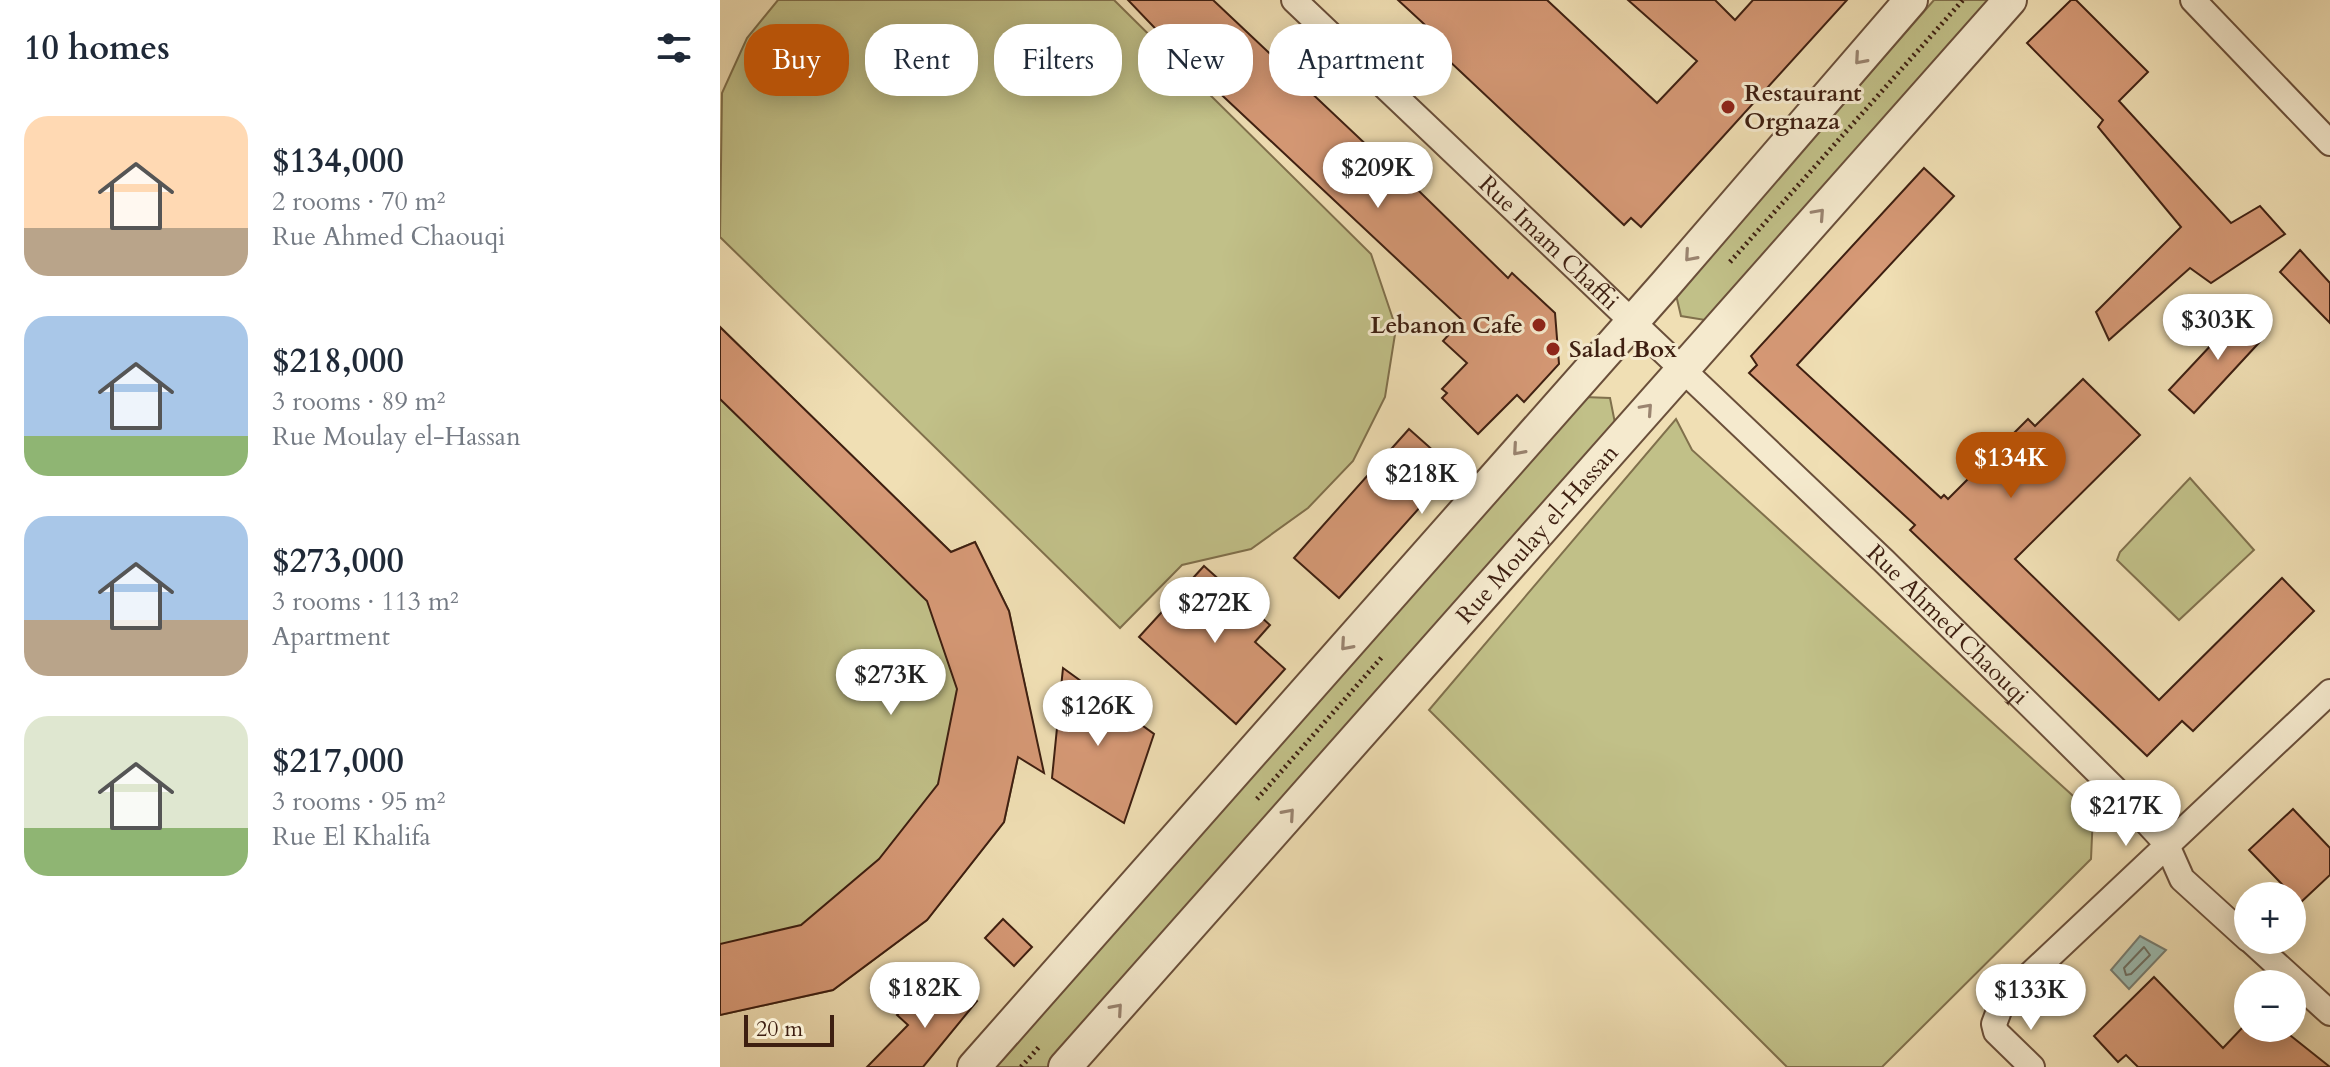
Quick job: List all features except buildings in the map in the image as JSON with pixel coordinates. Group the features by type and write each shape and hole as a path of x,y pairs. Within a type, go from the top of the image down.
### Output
{"street":[{"name":"Rue Imam Chaffii","path":"1294,0 1631,321"},
{"path":"974,1067 1911,0"},
{"name":"Rue Moulay el-Hassan","path":"1065,1067 2010,0"},
{"path":"2193,0 2330,143"},
{"name":"Rue Ahmed Chaouqi","path":"1631,321 1884,561 2166,843 2182,879 2234,926"},
{"path":"2032,1067 1996,1032 1994,1024 2003,1000 2166,843 2330,692"},
{"name":"Rue Ahmed Chaouqi","path":"2265,954 2330,1013"}],"path":[{"path":"1721,272 1963,0"},
{"path":"1252,804 1389,649"},
{"path":"1021,1067 1042,1043"}],"shaded area":[{"path":"778,0 1114,0 1138,24 1138,96 1211,96 1371,254 1396,328 1385,397 1353,461 1308,508 1251,549 1182,565 1120,628 720,237 722,93 744,45 744,96 849,96 849,24 758,24"},
{"path":"1934,0 1991,0 1705,320 1681,316 1676,295"},
{"path":"720,327 951,552 975,542 1009,611 1029,705 1004,822 927,920 833,990 720,1015"},
{"path":"1584,397 1610,398 1615,423 1049,1067 993,1067"},
{"path":"1676,419 1692,450 2093,814 2091,859 1882,1067 1787,1067 1429,710"},
{"path":"2190,478 2254,550 2179,620 2117,560 2120,552"}],"water":[{"path":"2140,936 2166,950 2129,989 2111,970"}],"place":[{"name":"Restaurant Orgnaza","path":"1728,107"},
{"name":"Lebanon Cafe","path":"1539,325"},
{"name":"Salad Box","path":"1553,349"}]}
